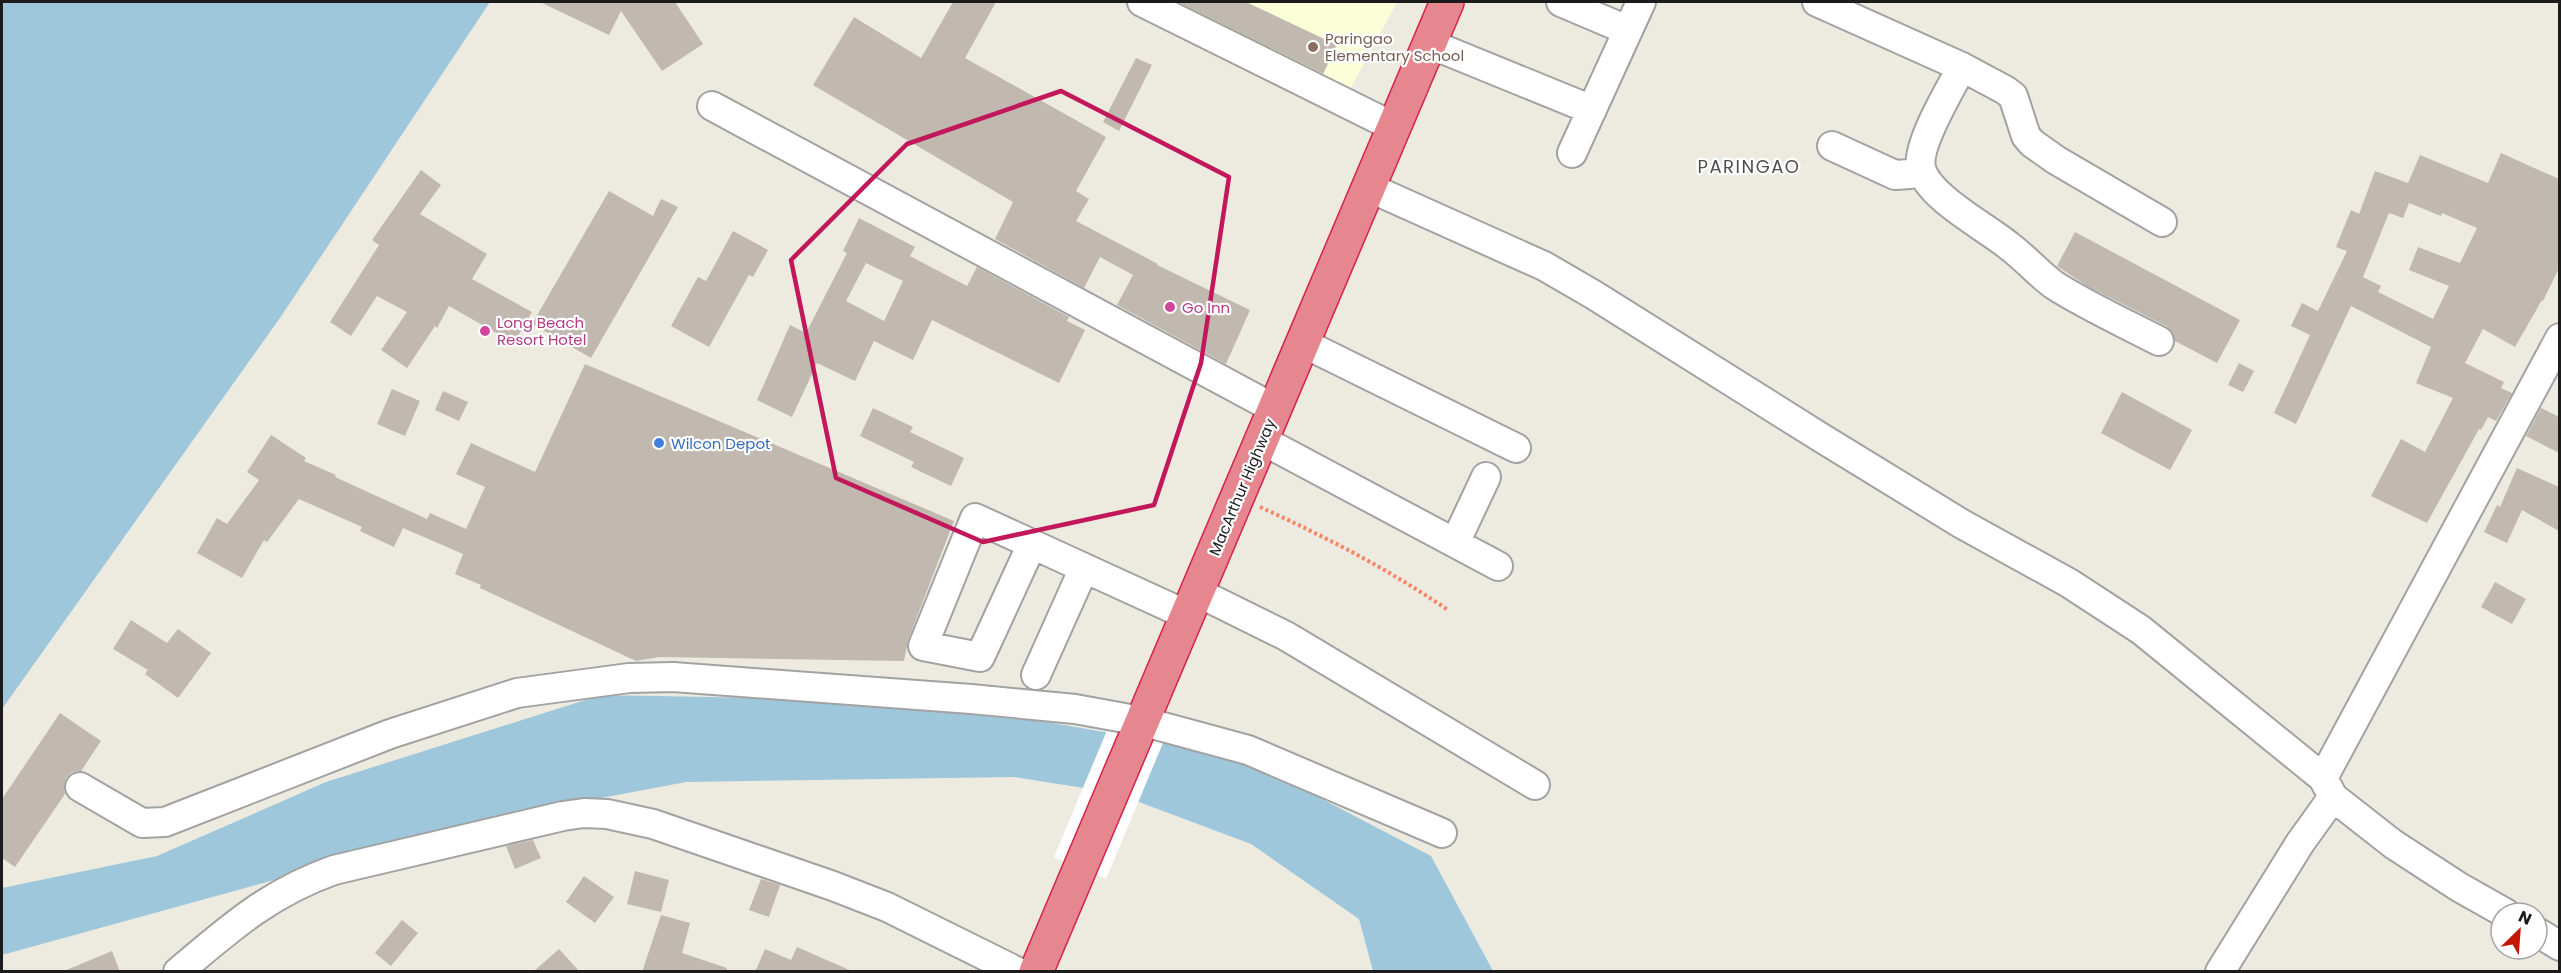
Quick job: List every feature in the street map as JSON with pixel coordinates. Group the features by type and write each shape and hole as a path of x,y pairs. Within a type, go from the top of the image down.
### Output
{"highway":[{"name":"MacArthur Highway","path":"1036,972 1447,2"}],"street":[{"path":"1142,2 1394,127"},
{"path":"1561,2 1628,30"},
{"path":"1572,153 1641,2"},
{"path":"1817,2 1962,67 2013,96 2026,135 2032,143 2056,160 2162,222"},
{"path":"1427,49 1445,50 1592,110"},
{"path":"1962,67 1930,128 1921,159 1921,168 1928,182 1948,201 2007,244 2055,285 2159,341"},
{"path":"712,106 1275,409"},
{"path":"1832,146 1895,175 1910,174 1921,168"},
{"path":"1368,187 1544,266 1594,294 1850,456 1962,524 2069,583 2140,630 2393,844 2489,904"},
{"path":"2220,972 2300,843 2559,338"},
{"path":"1303,343 1516,448"},
{"path":"1262,440 1498,566"},
{"path":"1455,543 1486,477"},
{"path":"1032,544 980,657 922,646 975,518 1032,544 1084,568 1286,636 1535,785"},
{"path":"1036,675 1084,568"},
{"path":"80,787 142,823 165,822 390,734 517,693 630,678 673,677 1075,709 1248,750 1442,833"},
{"path":"178,972 271,898 306,880 334,870 510,827 584,813 607,814 653,824 833,886 887,907 1018,972"}],"path":[{"path":"1238,497 1336,542 1408,583 1448,610"}],"highlighted area":[{"path":"1061,91 1229,177 1201,363 1154,505 983,542 836,478 791,260 907,144"}],"shaded area":[{"name":"Paringao Elementary School","path":"1159,2 1397,2 1348,93"}],"water":[{"path":"2,2 490,2 282,315 2,709"},
{"path":"601,695 811,699 1047,722 1240,756 1431,856 1493,971 1373,971 1359,919 1251,844 1115,793 1015,777 686,782 506,816 2,955 2,888 157,856 326,782"}],"pier":[{"path":"1111,721 1163,743 1106,879 1054,857"}],"building":[{"path":"540,2 675,2 703,44 662,71 621,11 609,35"},
{"path":"953,2 996,2 965,58 1106,137 1076,191 1089,199 1076,221 1157,265 1250,310 1226,364 1117,305 1133,275 1100,257 1084,288 995,239 1013,202 813,85 854,17 921,58"},
{"path":"1178,2 1246,2 1337,45 1323,74"},
{"path":"1136,58 1152,65 1119,131 1103,122"},
{"path":"2501,153 2559,179 2559,268 2543,301 2515,347 2483,329 2465,363 2504,382 2501,388 2512,393 2496,421 2488,417 2481,430 2479,429 2427,523 2371,496 2401,439 2425,452 2453,398 2416,383 2431,347 2351,306 2296,424 2274,413 2310,335 2291,326 2302,303 2318,311 2347,251 2336,247 2351,210 2359,214 2375,171 2408,183 2420,155 2488,183","holes":["2409,203 2441,216 2442,213 2477,228 2460,263 2418,247 2409,270 2449,286 2433,319 2378,292 2381,286 2363,277 2389,213 2403,218"]},
{"path":"421,170 441,185 420,214 487,254 472,279 532,312 514,343 449,306 437,328 435,326 407,368 381,350 407,312 377,296 351,336 330,322 379,245 372,240"},
{"path":"609,191 653,216 661,199 678,207 591,358 532,324"},
{"path":"859,218 915,247 910,256 967,286 977,267 1069,317 1067,321 1085,330 1059,383 932,320 913,360 874,341 855,381 817,363 792,417 757,400 790,325 806,333 847,253 843,251","holes":["866,263 903,281 884,321 846,301"]},
{"path":"733,231 768,250 753,277 749,275 709,347 671,326 698,277 706,281"},
{"path":"2075,232 2240,320 2217,363 2175,341 2173,333 2166,326 2087,286 2057,266"},
{"path":"2239,363 2254,371 2243,392 2228,385"},
{"name":"Wilcon Depot","path":"585,364 954,521 908,640 904,661 659,657 636,661 455,574 463,554 403,528 394,547 360,531 362,527 299,499 267,542 264,540 242,578 197,553 217,518 227,524 259,480 247,472 271,435 306,458 304,461 336,475 335,477 427,519 430,513 466,529 485,487 456,474 471,443 535,472"},
{"path":"392,389 420,401 405,436 377,424"},
{"path":"443,391 468,402 459,421 435,410"},
{"path":"2122,392 2192,430 2170,470 2101,433"},
{"path":"873,408 913,427 910,432 964,458 951,486 911,467 914,462 860,436"},
{"path":"2541,408 2559,417 2559,453 2526,436"},
{"path":"2517,468 2559,487 2559,531 2522,510 2507,543 2484,532 2497,505 2500,507"},
{"path":"2495,582 2526,599 2512,624 2481,607"},
{"path":"131,620 167,643 178,629 211,653 178,698 145,674 148,670 113,649"},
{"path":"60,713 101,741 81,771 72,772 66,778 65,794 15,867 2,858 2,799"},
{"path":"533,840 541,858 515,869 506,846"},
{"path":"635,871 669,880 661,912 627,904"},
{"path":"584,876 614,897 595,923 566,902"},
{"path":"761,879 780,885 769,917 749,910"},
{"path":"661,915 690,923 682,953 727,968 726,972 642,972"},
{"path":"402,920 418,933 391,966 375,953"},
{"path":"797,947 854,972 755,972 765,949 791,960"},
{"path":"559,949 580,972 533,972"},
{"path":"112,951 120,972 64,972 64,971"}],"place":[{"name":"Paringao Elementary School","path":"1313,47"},
{"name":"Go Inn","path":"1170,307"},
{"name":"Long Beach Resort Hotel","path":"485,331"},
{"name":"Wilcon Depot","path":"659,443"}],"district":[{"name":"PARINGAO","path":"1749,166"}]}
